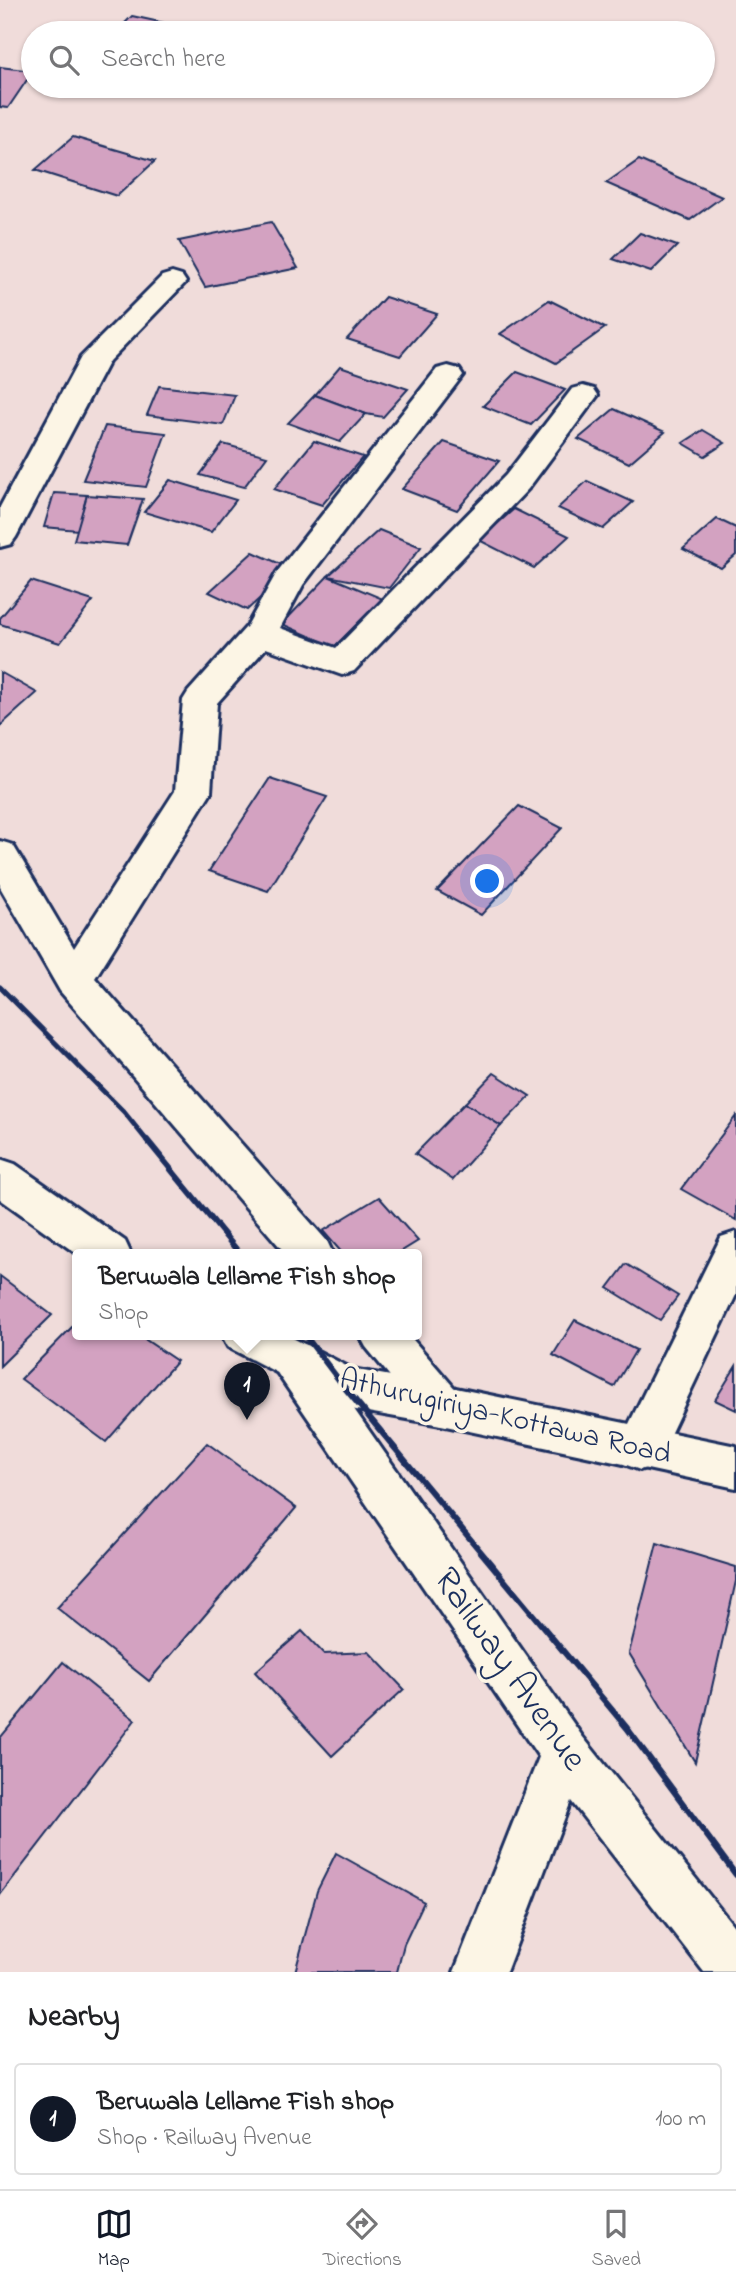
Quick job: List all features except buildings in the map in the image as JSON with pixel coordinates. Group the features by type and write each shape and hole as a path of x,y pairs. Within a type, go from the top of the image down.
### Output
{"street":[{"path":"0,537 96,357 172,282"},
{"path":"74,980 193,792 200,700 260,633 289,580 448,375"},
{"path":"260,633 342,663 517,482 583,395"},
{"path":"0,855 74,980 308,1249"},
{"path":"0,1176 103,1249"},
{"path":"640,1449 736,1250"},
{"name":"Athurugiriya-Kottawa Road","path":"255,1340 345,1388 441,1405 736,1468"},
{"path":"386,1340 441,1405"},
{"name":"Railway Avenue","path":"294,1360 565,1753 736,1971"},
{"path":"480,1972 565,1753"}],"railway":[{"path":"0,987 124,1112 148,1142"},
{"path":"147,1140 236,1249"},
{"path":"309,1340 345,1388 627,1728 736,1875"}],"place":[{"name":"Beruwala Lellame Fish shop","path":"247,1420"}]}
